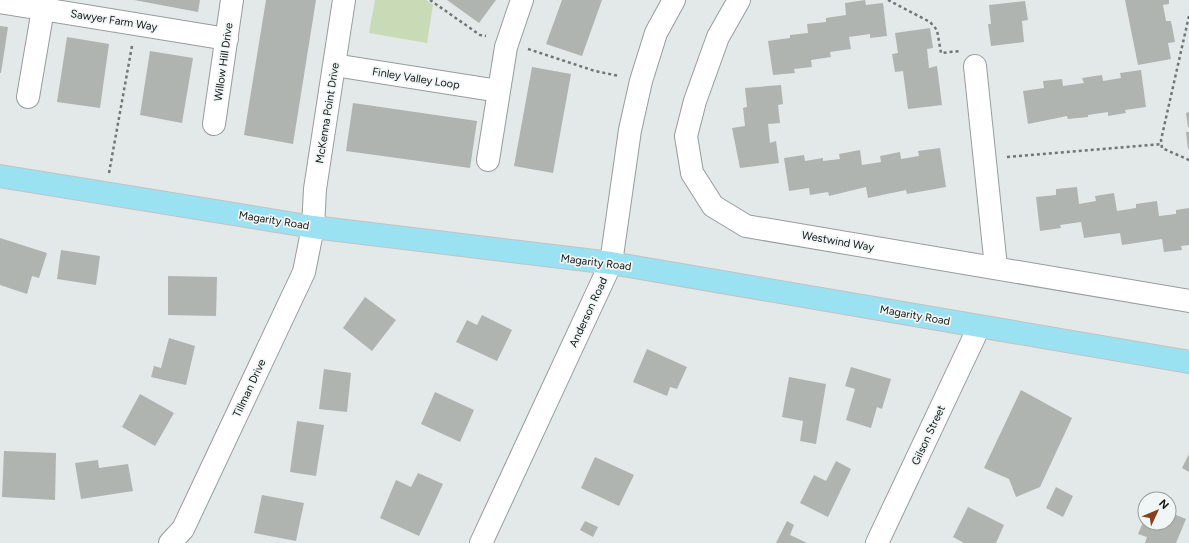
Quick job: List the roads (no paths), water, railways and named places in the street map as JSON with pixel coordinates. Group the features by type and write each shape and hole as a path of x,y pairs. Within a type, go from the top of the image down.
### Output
{"main road":[{"name":"Magarity Road","path":"0,176 313,227 610,263 1189,362"}],"street":[{"name":"Willow Hill Drive","path":"214,124 232,0"},
{"name":"McKenna Point Drive","path":"313,227 315,189 344,0"},
{"path":"488,160 510,36 522,0"},
{"name":"Anderson Road","path":"481,543 610,263 630,130 641,81 656,33 674,0"},
{"name":"Westwind Way","path":"739,0 718,37 694,101 686,136 692,173 713,206 746,226 1189,300"},
{"name":"Sawyer Farm Way","path":"0,2 227,39"},
{"path":"28,97 43,9"},
{"name":"Finley Valley Loop","path":"334,65 499,92"},
{"path":"975,66 996,267"},
{"name":"Tillman Drive","path":"170,543 183,529 304,272 313,227"},
{"name":"Gilson Street","path":"877,543 980,326"}]}
